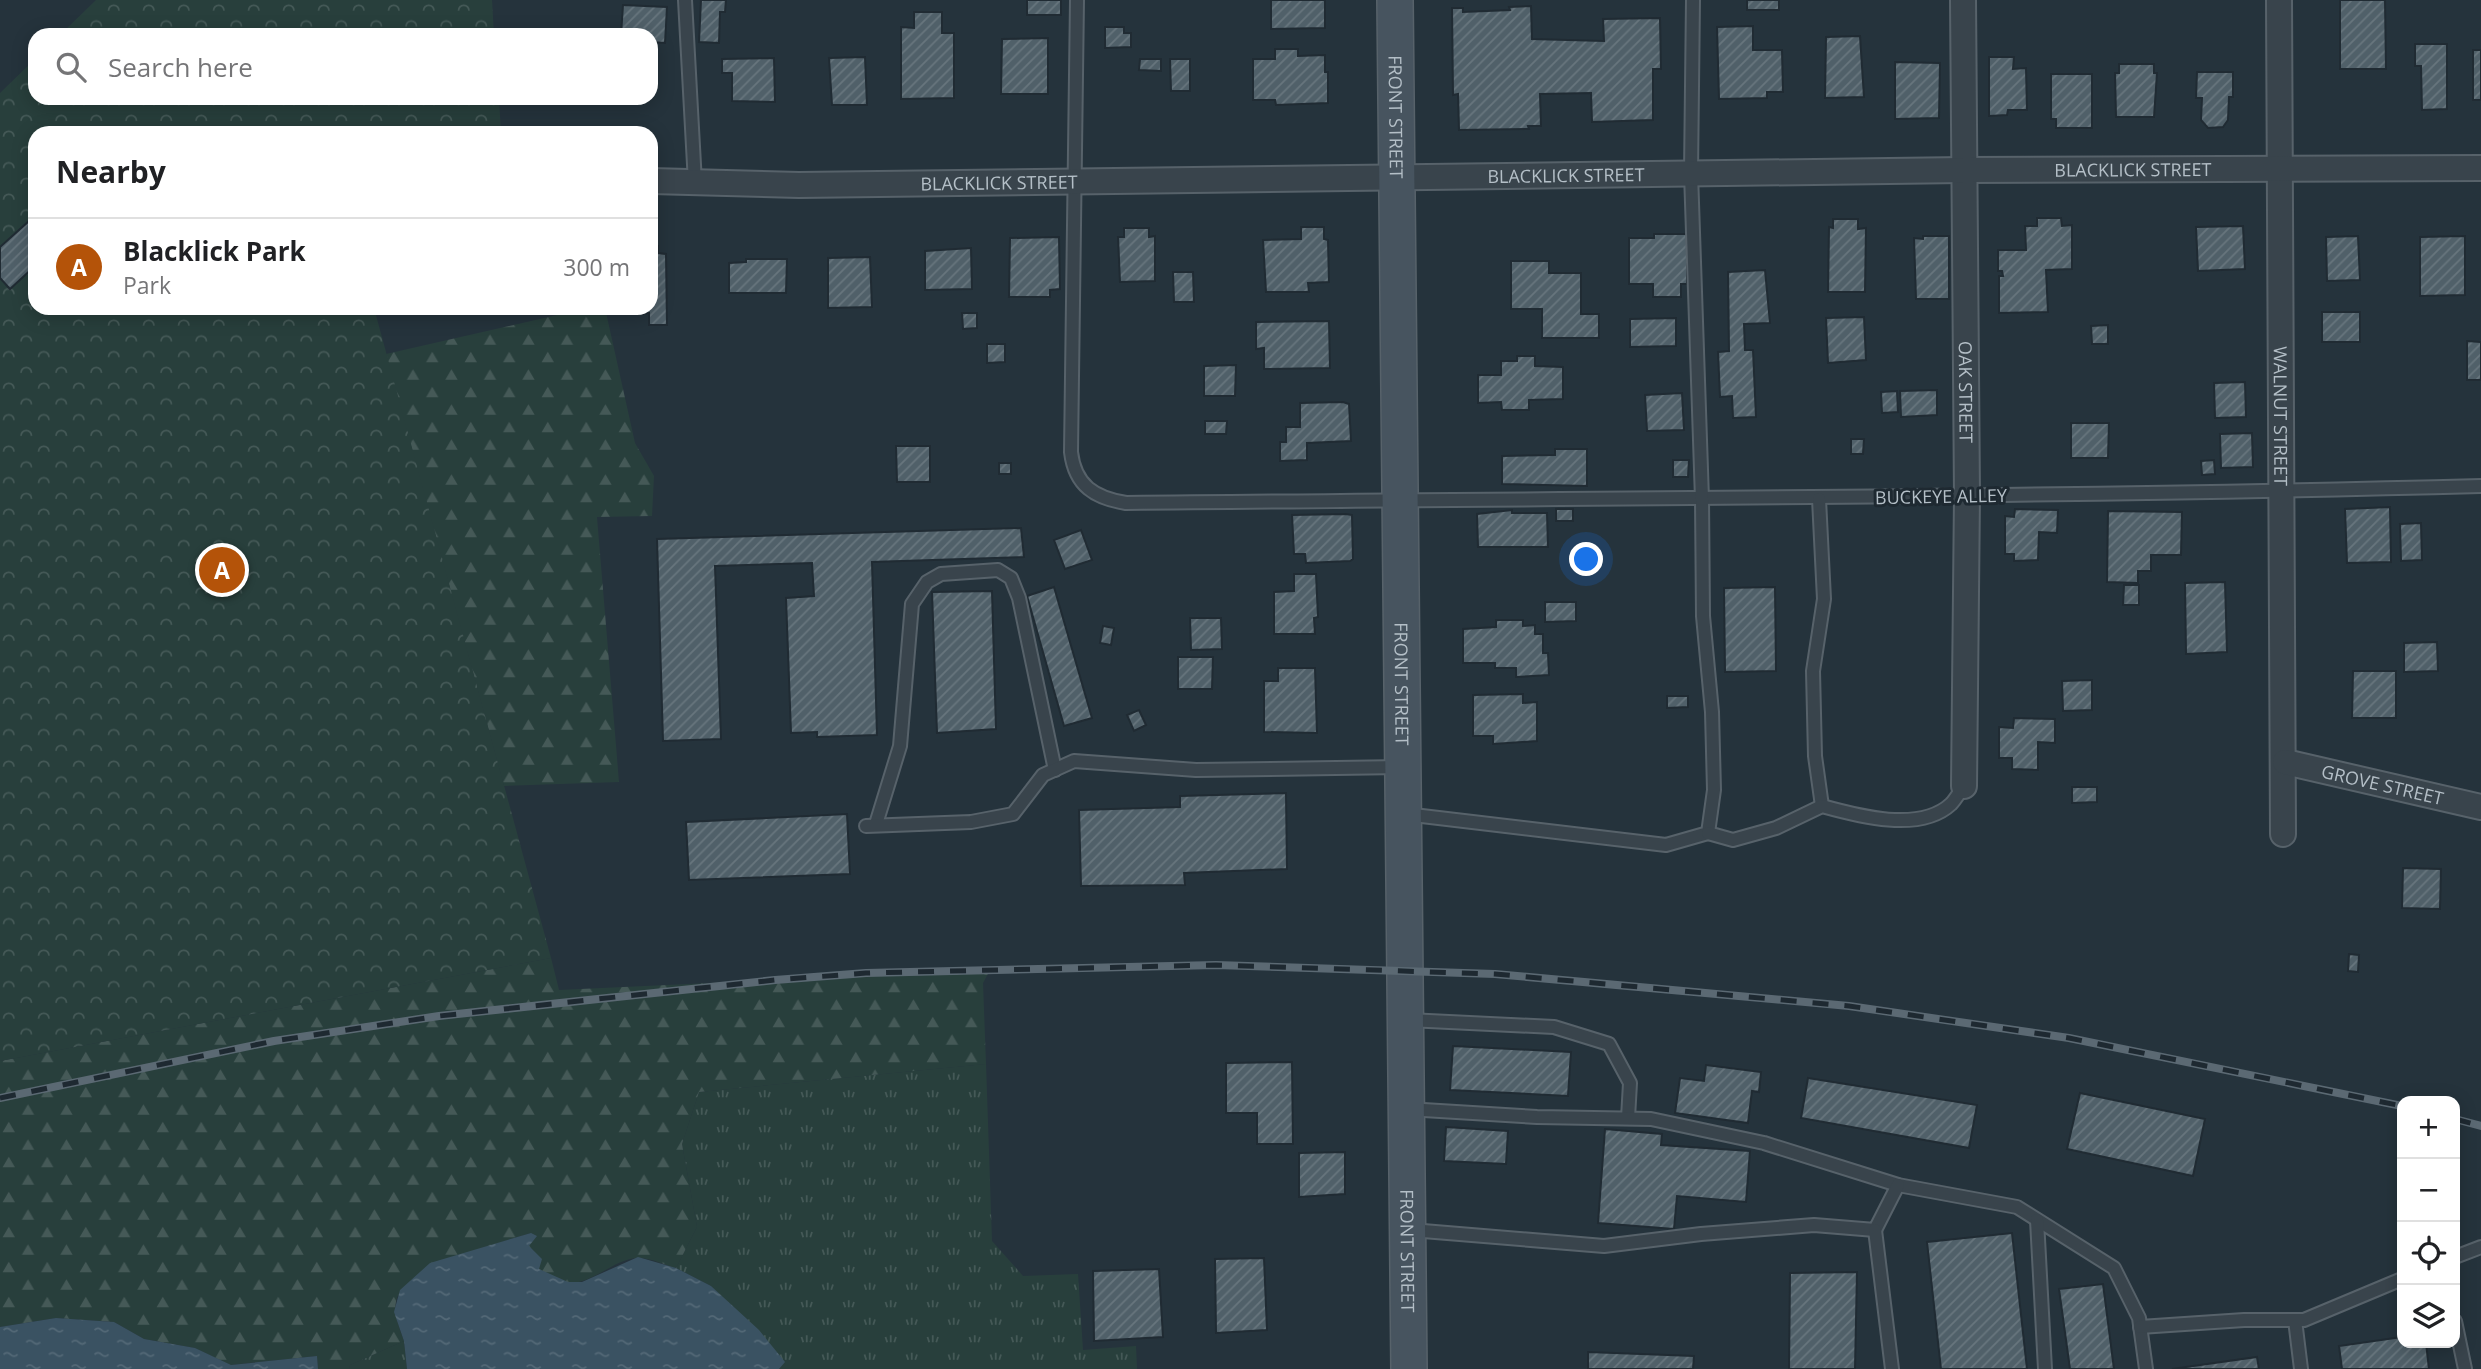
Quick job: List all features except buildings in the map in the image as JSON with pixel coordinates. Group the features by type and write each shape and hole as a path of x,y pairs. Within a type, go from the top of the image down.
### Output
{"street":[{"name":"FRONT STREET","path":"1395,0 1409,1369"},
{"name":"OAK STREET","path":"1962,0 1967,495 1964,786"},
{"name":"WALNUT STREET","path":"2279,0 2285,762 2283,834"},
{"name":"BLACKLICK STREET","path":"658,181 799,185 1077,179 1963,170 2280,171 2481,168"},
{"name":"GROVE STREET","path":"2285,762 2481,807"}],"lane":[{"path":"685,0 695,183"},
{"name":"BUCKEYE ALLEY","path":"1077,0 1077,179 1071,452 1076,474 1094,495 1102,499 1126,503 1401,499 1819,499 2481,486"},
{"path":"1693,0 1691,173 1702,499 1703,616 1712,712 1714,790 1708,833"},
{"path":"1819,499 1824,599 1813,671 1815,756 1822,806"},
{"path":"1055,770 1019,598 1012,578 998,570 941,574 927,582 912,604 900,746 871,825 971,822 1013,814 1042,775 1055,770 1074,761 1196,771 1403,767"},
{"path":"1403,814 1666,845 1708,833 1733,840 1776,828 1822,806 1864,817 1915,820 1950,805 1964,786"},
{"path":"1406,1020 1554,1027 1609,1044 1630,1083 1628,1118"},
{"path":"1407,1109 1537,1117 1651,1119 1764,1143 1898,1185 2017,1206 2114,1268 2138,1318 2146,1369"},
{"path":"1892,1369 1875,1230 1898,1185"},
{"path":"2037,1220 2045,1369"},
{"path":"1407,1230 1604,1246 1701,1234 1814,1225 1875,1230"},
{"path":"2460,1255 2481,1247"},
{"path":"2140,1328 2244,1320 2304,1320 2397,1281"},
{"path":"2295,1320 2301,1369"},
{"path":"2460,1345 2465,1369"}],"green space":[{"path":"96,0 492,0 494,28 67,28"},
{"path":"28,66 28,105 499,105 501,126 28,126 28,315 376,315 551,958 0,1061 0,93"},
{"path":"557,315 607,315 635,443 654,476 652,516 597,517 619,782 504,786 386,354"},
{"path":"551,958 559,990 990,970 983,983 986,1064 699,1092 682,1144 697,1227 676,1268 639,1258 627,1260 579,1282 567,1283 553,1279 539,1269 534,1251 528,1246 531,1233 482,1248 408,1284 396,1304 404,1341 350,1365 349,1369 318,1369 317,1356 230,1365 195,1348 144,1339 114,1322 56,1318 0,1327 0,1061"},
{"path":"986,1064 992,1241 1023,1276 1078,1274 1083,1350 1136,1346 1137,1369 779,1369 784,1362 711,1286 676,1268 697,1227 682,1144 699,1092"},
{"path":"404,1341 407,1369 349,1369 350,1365"}],"water":[{"path":"531,1233 537,1236 529,1246 542,1259 539,1269 568,1282 582,1282 638,1257 676,1268 711,1286 759,1330 785,1362 779,1369 407,1369 404,1341 394,1312 400,1290 430,1263"},
{"path":"56,1318 114,1322 144,1339 195,1348 231,1365 317,1356 318,1369 0,1369 0,1327"}],"railway":[{"path":"0,1098 274,1041 439,1016 775,980 866,973 1216,965 1495,974 1849,1006 2069,1038 2397,1105"},
{"path":"2460,1120 2481,1126"}],"place":[{"name":"Blacklick Park","path":"222,570"}]}
